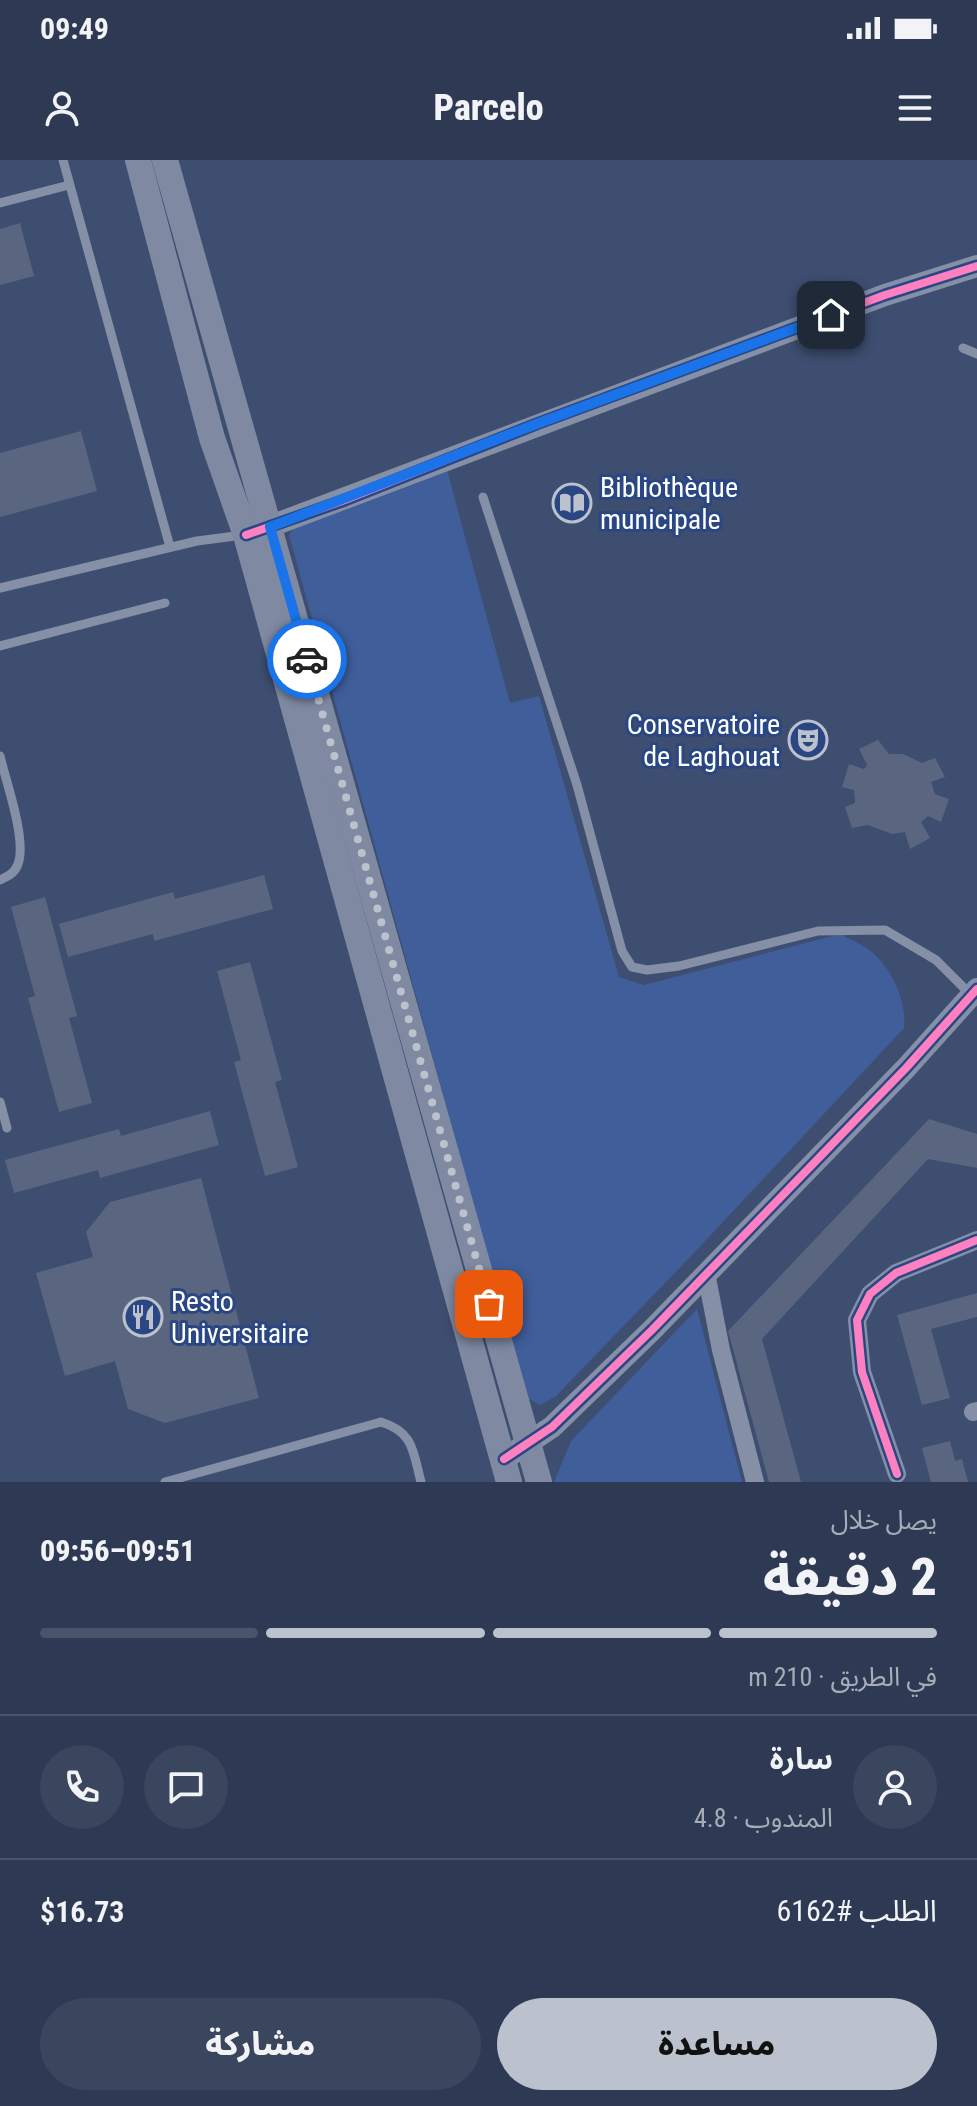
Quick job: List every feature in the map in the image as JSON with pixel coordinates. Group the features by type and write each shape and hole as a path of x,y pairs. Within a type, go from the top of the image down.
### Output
{"main road":[{"path":"138,160 212,438 258,531 539,1482"},
{"path":"165,160 258,531 507,1471"}],"street":[{"path":"258,531 885,295 977,266"},
{"path":"507,1471 529,1444 575,1405 706,1273 915,1058 974,992"},
{"path":"897,1474 862,1372 857,1320 870,1294 896,1273 977,1240"},
{"path":"706,1273 721,1350 755,1482"}],"lane":[{"path":"63,160 170,547"},
{"path":"0,203 69,185"},
{"path":"963,348 977,354"},
{"path":"483,497 577,785 622,951 632,967 647,970 679,966 818,931 885,930 936,960 974,992"},
{"path":"0,588 170,547 258,531"},
{"path":"0,646 165,603"},
{"path":"0,756 21,843 20,861 13,873 0,880"},
{"path":"0,1102 7,1128"},
{"path":"165,1482 381,1422 397,1427 409,1438 421,1482"}],"shaded area":[{"path":"447,470 510,703 539,696 619,977 644,985 840,934 869,950 887,969 901,998 904,1018 904,1028 694,1253 556,1396 540,1405 529,1399 515,1356 289,535 296,524"},
{"path":"697,1309 742,1482 554,1482 571,1441"}],"building":[{"path":"20,223 34,276 0,285 0,229"},
{"path":"81,431 97,491 0,517 0,453"},
{"path":"878,740 889,754 903,754 922,763 935,758 945,777 931,782 935,794 949,799 941,822 928,816 921,822 930,838 910,849 905,832 892,834 868,825 852,828 845,807 855,803 854,790 842,787 849,764 864,769 867,765 859,749"},
{"path":"264,875 273,909 154,941 153,934 68,957 59,924 173,892 175,899"},
{"path":"45,897 77,1016 69,1018 92,1103 59,1112 28,998 35,996 11,907"},
{"path":"250,962 282,1080 275,1082 298,1167 265,1176 234,1062 241,1060 217,971"},
{"path":"210,1111 219,1145 100,1178 98,1170 14,1193 5,1160 119,1129 121,1136"},
{"path":"929,1119 977,1134 977,1168 928,1159 762,1339 801,1482 769,1482 728,1331"},
{"name":"Resto Universitaire","path":"201,1178 259,1398 165,1423 128,1409 115,1361 65,1376 36,1273 93,1257 86,1232 110,1202"},
{"path":"977,1293 977,1317 931,1329 950,1398 922,1405 897,1315"},
{"path":"950,1441 955,1461 962,1459 968,1482 931,1482 922,1448"}],"cycle path":[{"path":"246,535 885,295 977,266"},
{"path":"504,1459 552,1427 652,1330 906,1068 977,989"},
{"path":"897,1474 862,1372 857,1320 870,1294 896,1273 977,1240"}],"way so far":[{"path":"307,659 489,1304"}],"place":[{"name":"Bibliothèque municipale","path":"572,503"},
{"name":"Conservatoire de Laghouat","path":"808,740"},
{"name":"Resto Universitaire","path":"143,1317"}],"route":[{"path":"307,659 270,527 831,315"}]}
